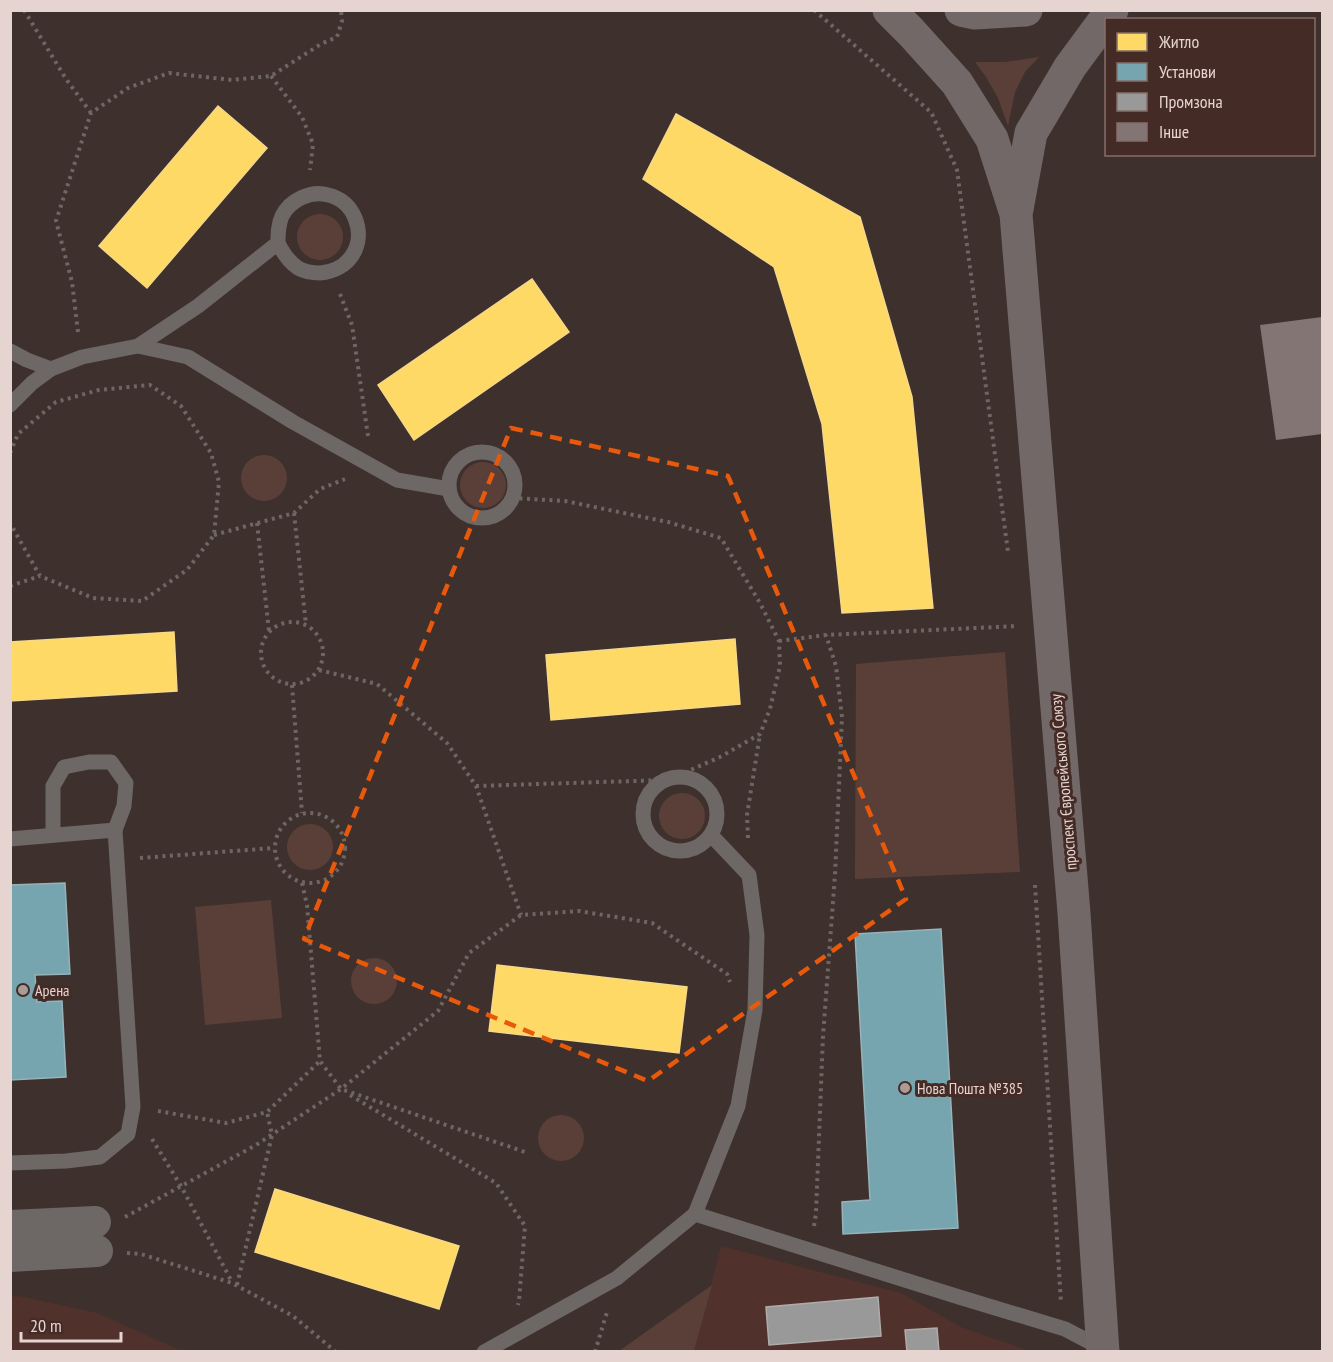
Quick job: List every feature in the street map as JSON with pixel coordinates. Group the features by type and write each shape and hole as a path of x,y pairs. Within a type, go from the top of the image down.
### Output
{"main road":[{"name":"проспект Європейського Союзу","path":"889,10 957,83 992,139 1016,214 1073,901 1103,1350"},
{"path":"961,10 975,13 1026,10"},
{"name":"проспект Європейського Союзу","path":"1016,214 1031,133 1070,68 1105,20"}],"street":[{"path":"10,1226 91,1237"},
{"path":"10,1256 91,1237"}],"lane":[{"path":"321,193 341,200 351,210 358,226 358,241 353,254 343,266 330,272 312,273 298,268 285,256 278,243 282,216 291,204 307,195 321,193"},
{"path":"10,405 32,383 51,369 82,357 138,346 198,306 278,243"},
{"path":"138,346 188,357 293,422 397,480 449,489"},
{"path":"10,351 51,369"},
{"path":"489,452 502,458 511,467 515,478 512,498 503,511 493,516 481,518 469,516 460,510 452,499 449,489 453,469 470,453 489,452"},
{"path":"10,1163 100,1157 128,1134 134,1107 115,830 124,806 126,783 111,762 89,762 64,767 53,786 53,835"},
{"path":"671,778 696,779 706,787 716,802 717,823 711,835 695,849 682,851 664,847 653,839 644,822 643,809 647,797 655,786 671,778"},
{"path":"10,838 115,830"},
{"path":"484,1352 617,1278 695,1214 738,1106 755,1010 757,935 748,875 711,835"},
{"path":"695,1214 1065,1329 1103,1350"}],"path":[{"path":"24,10 66,79 91,113"},
{"path":"82,357 72,282 56,221 91,113 128,88 169,73 232,80 271,76 321,44 337,37 342,21 341,10"},
{"path":"814,10 939,120"},
{"path":"271,76 302,117 314,144 307,195"},
{"path":"932,114 957,170 1008,556"},
{"path":"10,453 18,434 56,402 99,390 150,385 181,406 212,453 219,483 214,535 187,570 142,601 93,598 40,576 10,523"},
{"path":"512,498 565,501 668,522 721,538 760,603 779,641 780,666 770,709 760,734 747,814 748,875"},
{"path":"294,513 306,625"},
{"path":"257,523 269,632"},
{"path":"10,586 40,576"},
{"path":"286,622 306,625 320,638 323,660 319,670 303,683 292,685 281,683 272,678 261,660 263,640 276,626 286,622"},
{"path":"779,641 826,635 1023,625"},
{"path":"810,1250 816,1213 842,717 836,666 826,635"},
{"path":"319,670 377,684 447,742 476,786 521,915"},
{"path":"292,685 302,813"},
{"path":"476,786 671,778 720,757 760,734"},
{"path":"302,813 323,814 341,831 345,842 342,863 333,875 323,882 310,884 290,878 284,873 277,862 274,848 276,836 284,822 302,813"},
{"path":"117,859 274,848"},
{"path":"302,883 307,905 320,1061 341,1089 496,1183 525,1226 519,1301 503,1342"},
{"path":"1035,883 1060,1296 1065,1329"},
{"path":"91,1237 256,1145 341,1089 438,1011 469,953 521,915 579,911 652,923 727,974 740,1006 753,1026"},
{"path":"134,1107 226,1123 267,1112 320,1061"},
{"path":"341,1089 525,1152"},
{"path":"134,1107 181,1186 232,1282"},
{"path":"237,1285 272,1135 267,1112"},
{"path":"91,1237 232,1282 293,1316 336,1352"}],"highlighted area":[{"path":"511,428 728,476 906,899 648,1081 304,939"}],"shaded area":[{"path":"1039,57 1025,72 1015,92 1008,126 998,98 975,62 1005,62"},
{"path":"320,214 336,221 343,237 336,253 320,260 304,253 297,237 304,221"},
{"path":"264,455 280,462 287,478 280,494 264,501 248,494 241,478 248,462"},
{"path":"483,462 499,469 506,485 499,501 483,508 467,501 460,485 467,469"},
{"path":"1005,652 1020,872 855,879 856,664"},
{"path":"682,793 698,800 705,816 698,832 682,839 666,832 659,816 666,800"},
{"path":"310,824 326,831 333,847 326,863 310,870 294,863 287,847 294,831"},
{"path":"271,900 282,1018 205,1025 195,907"},
{"path":"374,958 390,965 397,981 390,997 374,1004 358,997 351,981 358,965"},
{"path":"561,1115 577,1122 584,1138 577,1154 561,1161 545,1154 538,1138 545,1122"},
{"path":"721,1246 901,1293 961,1327 1030,1351 694,1352"},
{"path":"712,1285 694,1351 619,1351"},
{"path":"19,1296 97,1313 182,1351 11,1351 11,1297"}],"building: Житло":[{"path":"218,106 267,148 147,288 99,246"},
{"path":"676,114 860,217 912,397 933,608 842,613 822,424 774,267 643,179"},
{"path":"532,279 569,332 414,440 378,385"},
{"path":"174,632 177,691 10,701 10,642"},
{"path":"735,639 740,704 551,720 546,655"},
{"path":"497,965 687,987 679,1053 489,1031"},
{"path":"275,1189 459,1246 439,1309 255,1252"}],"building: Установи":[{"path":"65,883 70,974 35,975 37,1002 62,1001 66,1077 10,1080 10,885"},
{"path":"941,929 958,1228 843,1234 842,1202 870,1200 855,934"}],"building: Промзона":[{"path":"878,1297 881,1336 769,1345 766,1307"},
{"path":"937,1328 939,1352 907,1352 905,1330"}],"building: Інше":[{"path":"1322,317 1322,434 1276,440 1260,325"}],"place":[{"name":"Арена","path":"23,990"},
{"name":"Нова Пошта №385","path":"905,1088"}]}
